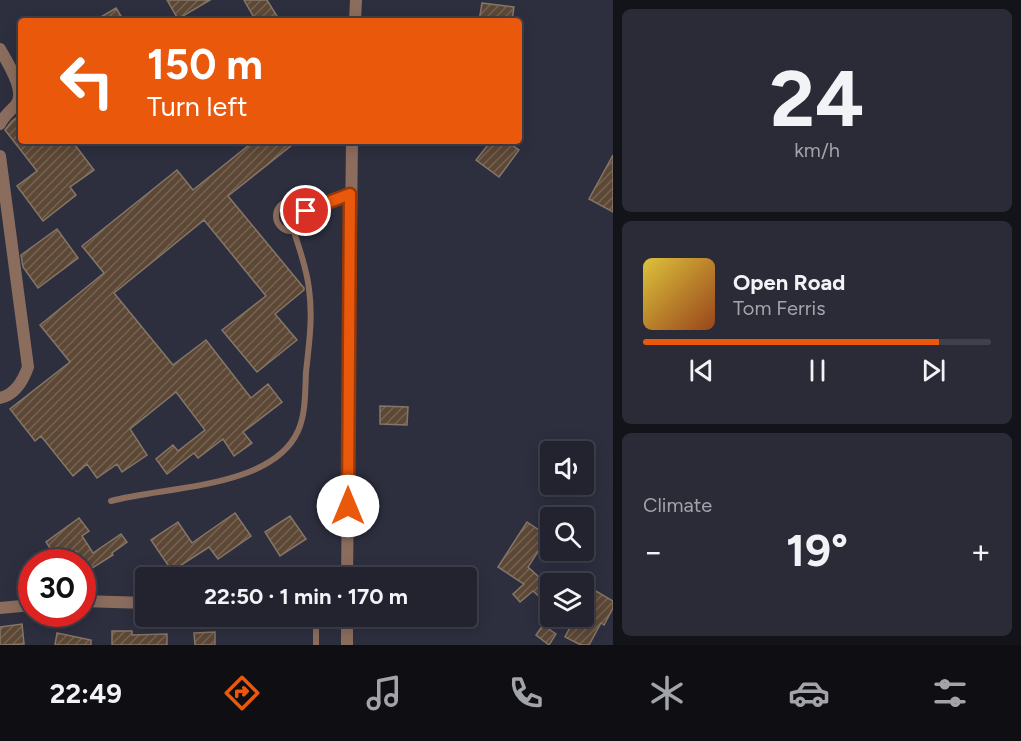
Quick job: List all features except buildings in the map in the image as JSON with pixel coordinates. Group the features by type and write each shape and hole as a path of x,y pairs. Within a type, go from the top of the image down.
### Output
{"street":[{"path":"355,18 356,0"},
{"path":"0,49 18,87"},
{"path":"0,124 6,114 16,106 18,98"},
{"path":"347,567 352,144"},
{"path":"0,156 28,367 19,385 11,393 0,398"},
{"path":"96,601 135,603"},
{"path":"0,609 18,607"},
{"path":"347,627 347,645"}],"lane":[{"path":"306,211 350,194"},
{"path":"289,201 300,203 306,211 306,222 294,232 289,232 279,226 277,221 277,211 289,201"},
{"path":"111,501 136,494 202,485 255,470 280,455 293,441 302,421 311,319 309,288 294,232"},
{"path":"316,627 316,645"}],"route":[{"path":"306,211 350,194 348,506"}]}
